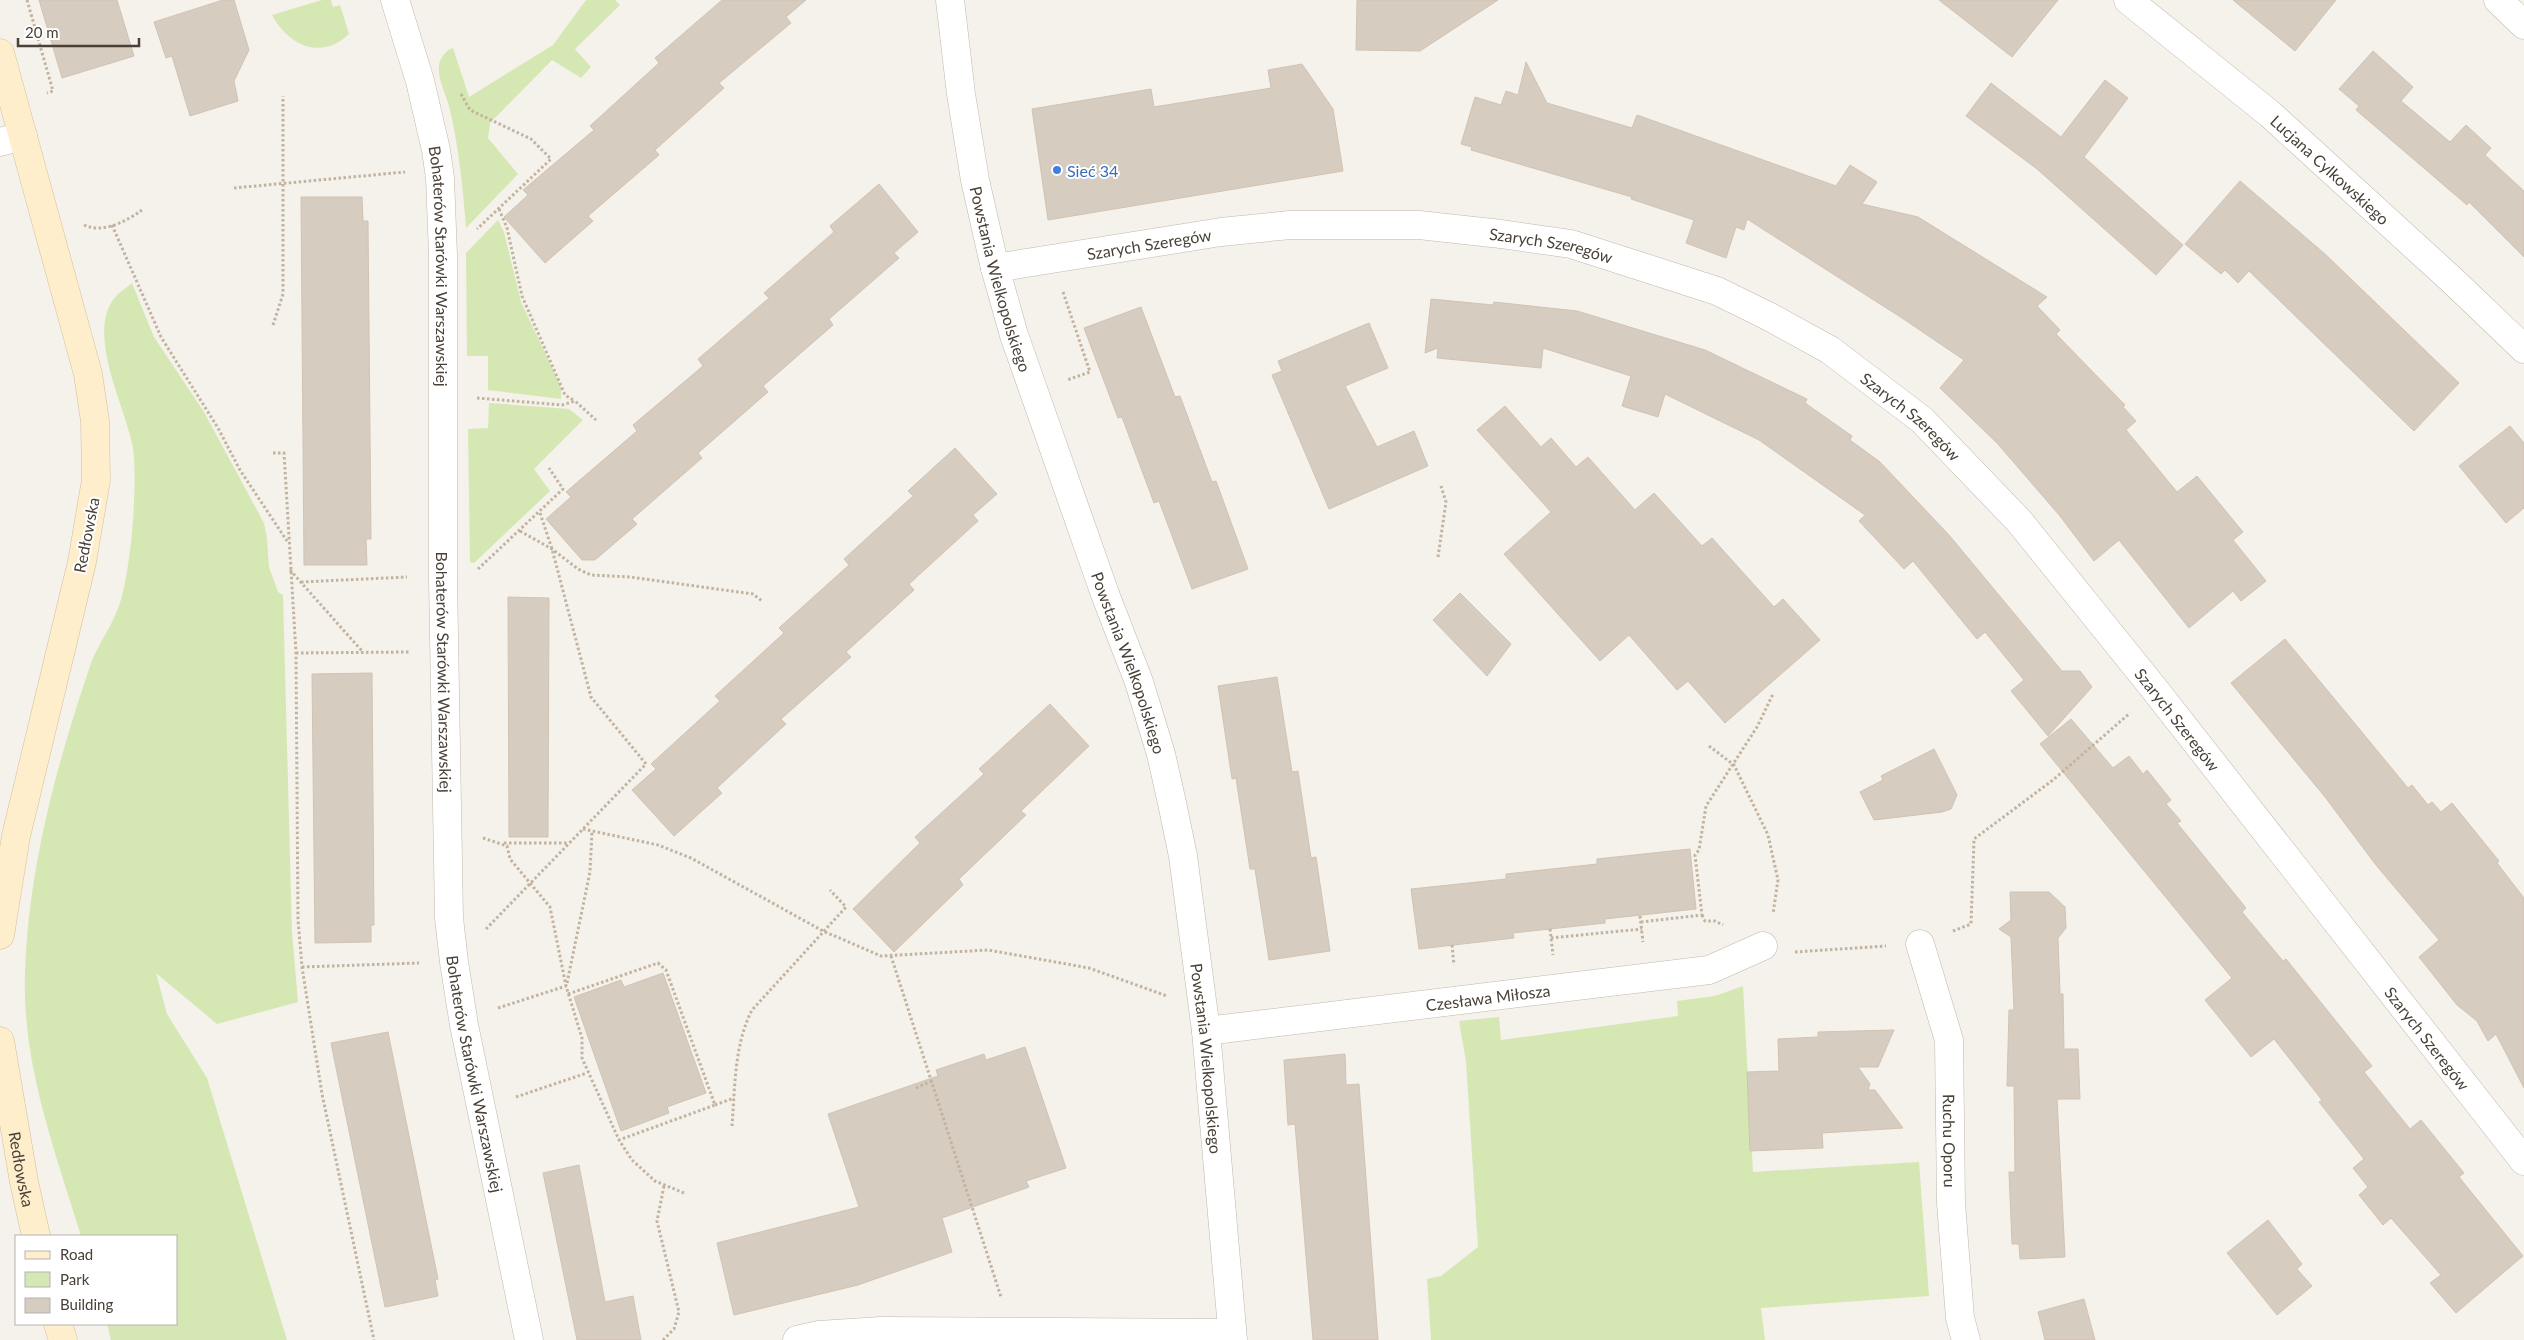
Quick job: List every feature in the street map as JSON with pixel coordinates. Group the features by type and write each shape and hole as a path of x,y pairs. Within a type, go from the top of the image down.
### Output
{"street":[{"name":"Bohaterów Starówki Warszawskiej","path":"395,0 420,81 436,150 440,178 443,255 443,579 449,918 454,962 464,1019 529,1340"},
{"name":"Powstania Wielkopolskiego","path":"950,0 960,94 975,180 995,268 1014,335 1105,594 1139,682 1161,754 1183,856 1206,1031 1232,1336"},
{"name":"Lucjana Cylkowskiego","path":"2128,0 2270,114 2453,281 2524,349"},
{"path":"2498,0 2524,25"},
{"name":"Redłowska","path":"0,53 11,139 88,374 95,422 96,480 82,562 16,836 0,935"},
{"name":"Szarych Szeregów","path":"995,268 1213,233 1280,226 1419,225 1571,244 1717,291 1830,350 1922,420 2019,521 2156,690 2524,1161"},
{"name":"Ruchu Oporu","path":"1920,944 1949,1040 1951,1203 1960,1318 1966,1340"},
{"name":"Czesława Miłosza","path":"1206,1031 1709,970 1763,946"},
{"name":"Redłowska","path":"0,1041 24,1182 36,1235"},
{"path":"58,1325 63,1340"},
{"path":"796,1340 819,1335 881,1331 1232,1336"}],"path":[{"path":"27,0 53,91 42,95"},
{"path":"459,89 470,110 531,138 551,159 472,233"},
{"path":"273,325 282,294 284,96"},
{"path":"234,188 406,172"},
{"path":"499,209 507,228 522,296 565,395 575,401 596,420"},
{"path":"82,223 87,226 97,227 112,225 131,218 142,210"},
{"path":"112,225 161,337 218,428 240,470 288,542"},
{"path":"1061,284 1090,372 1067,380"},
{"path":"442,395 562,406 575,401"},
{"path":"273,453 284,453 296,653 298,920 302,967 322,1094 374,1340"},
{"path":"487,561 540,513 563,489 549,468"},
{"path":"1438,557 1446,502 1441,486"},
{"path":"489,926 646,764 591,697 552,549 540,513"},
{"path":"520,531 552,549 578,569 591,575 630,577 754,594 762,601"},
{"path":"290,570 363,652"},
{"path":"301,582 421,576 443,579"},
{"path":"296,653 444,652"},
{"path":"1715,921 1704,920 1702,915 1695,855 1699,850 1706,806 1757,727 1774,694"},
{"path":"1790,953 1920,944 1971,924 1974,839 2053,780 2136,707"},
{"path":"1709,746 1734,764 1768,836 1778,880 1776,906 1763,946"},
{"path":"582,829 658,845 691,858 824,931 881,956 988,950 1089,968 1176,998"},
{"path":"566,986 590,872 592,831"},
{"path":"479,837 494,843 569,843"},
{"path":"504,843 510,859 550,907 566,986 582,1038 582,1058 619,1140 632,1160 664,1186 684,1193"},
{"path":"732,1126 744,1025 752,1010 846,906 830,890"},
{"path":"1641,922 1702,915"},
{"path":"1551,938 1642,929"},
{"path":"891,955 1000,1293"},
{"path":"302,967 454,962"},
{"path":"568,994 658,963 666,970 715,1105"},
{"path":"464,1019 566,986"},
{"path":"512,1098 588,1073"},
{"path":"916,1088 932,1081"},
{"path":"619,1140 734,1098"},
{"path":"663,1340 674,1329 679,1312 657,1221 664,1186"}],"green space":[{"path":"322,0 331,0 333,7 340,5 349,34 327,47 306,46 296,41 279,26 272,15"},
{"path":"586,0 615,0 620,5 575,49 591,67 581,78 552,60 490,123 488,138 518,174 466,228 456,139 450,110 439,76 441,60 446,52 453,48 469,97 553,45"},
{"path":"498,220 504,232 521,302 561,387 561,399 488,390 488,356 467,356 466,253"},
{"path":"132,283 154,337 204,412 264,523 269,567 278,592 283,595 292,932 298,1002 217,1024 156,973 167,1014 207,1078 287,1340 111,1340 107,1325 178,1325 178,1235 81,1235 42,1107 29,1041 25,1008 25,975 27,936 38,858 55,781 77,706 98,647 120,604 125,584 132,533 135,478 133,448 111,373 104,333 106,315 113,300"},
{"path":"489,403 569,409 583,420 534,469 550,491 474,563 470,562 468,429 488,428"},
{"path":"1743,986 1753,1172 1919,1162 1929,1296 1761,1308 1765,1340 1431,1340 1427,1279 1441,1276 1478,1247 1466,1062 1459,1021 1499,1017 1501,1040 1678,1016 1677,1001 1715,996"}],"building":[{"path":"39,0 117,0 134,56 62,78"},
{"path":"223,0 234,0 249,50 234,81 238,101 190,116 172,56 166,58 154,22"},
{"path":"722,0 806,0 786,17 791,23 719,83 724,88 655,150 659,155 588,216 593,221 545,263 504,217 528,195 523,190 594,130 590,126 659,63 655,58"},
{"path":"1357,0 1498,0 1420,51 1356,50"},
{"path":"1939,0 2058,0 2012,57"},
{"path":"2233,0 2336,0 2295,51"},
{"path":"2373,51 2413,87 2401,101 2450,142 2466,125 2491,148 2485,155 2524,191 2524,257 2469,202 2467,205 2356,110 2359,106 2339,89"},
{"path":"1526,62 1547,103 1632,128 1637,115 1836,186 1850,165 1877,182 1862,204 1918,217 2047,297 2037,306 2060,330 2056,334 2125,405 2123,407 2136,421 2126,430 2177,492 2197,476 2243,532 2233,540 2266,581 2241,601 2233,591 2189,628 2119,540 2094,561 2060,516 1997,443 1940,388 1964,360 1902,318 1747,219 1744,230 1736,227 1726,258 1686,243 1694,220 1631,199 1632,197 1471,150 1472,147 1461,144 1475,97 1501,105 1506,91 1518,95"},
{"path":"1302,64 1333,109 1343,171 1048,220 1032,109 1151,89 1154,107 1271,88 1268,70"},
{"path":"2105,80 2128,98 2084,157 2183,245 2156,275 2037,169 1966,116 1991,83 2061,137"},
{"path":"2240,181 2325,254 2459,383 2414,431 2249,271 2238,283 2225,270 2221,274 2185,244"},
{"path":"879,184 918,232 894,253 899,258 829,319 833,325 763,386 768,392 698,453 702,458 632,519 637,524 595,560 582,560 546,519 571,497 566,492 637,431 633,425 703,366 698,359 769,298 764,293 834,232 830,226"},
{"path":"301,197 362,197 363,221 368,221 371,539 366,539 367,565 304,565"},
{"path":"1431,299 1493,305 1494,302 1577,311 1705,350 1807,399 1805,403 1852,436 1850,440 1880,462 1949,535 2062,671 2080,671 2092,687 2048,736 2011,691 2024,680 1985,632 1977,639 1913,561 1904,569 1859,521 1865,515 1759,440 1665,394 1658,417 1622,406 1631,376 1543,348 1541,368 1437,358 1438,348 1425,353"},
{"path":"1141,307 1175,397 1180,396 1212,482 1216,481 1248,569 1192,589 1159,501 1154,503 1122,417 1118,418 1084,328"},
{"path":"1369,323 1388,368 1345,386 1377,447 1414,431 1428,466 1329,509 1272,375 1282,371 1278,361"},
{"path":"1505,406 1541,447 1551,438 1576,467 1588,457 1635,510 1654,493 1702,546 1712,538 1774,607 1783,599 1820,640 1725,723 1688,681 1677,690 1629,635 1600,661 1504,554 1551,512 1477,430"},
{"path":"2510,426 2524,443 2524,508 2506,523 2459,466"},
{"path":"955,448 997,494 973,515 978,521 909,584 914,590 846,652 851,657 781,719 786,724 717,788 722,793 674,836 632,790 656,769 651,764 720,701 715,696 784,633 779,628 849,565 844,559 913,496 908,491"},
{"path":"1460,593 1511,644 1487,676 1433,620"},
{"path":"508,597 549,598 548,837 509,837"},
{"path":"2285,639 2408,788 2412,785 2428,805 2432,802 2441,812 2452,803 2499,861 2497,863 2524,898 2524,1088 2496,1034 2488,1041 2477,1021 2457,1005 2419,957 2439,940 2376,865 2325,797 2231,683"},
{"path":"372,673 374,925 371,925 371,942 315,943 312,674"},
{"path":"1277,677 1292,772 1298,771 1311,858 1316,857 1330,951 1269,960 1255,869 1250,869 1236,778 1232,779 1218,686"},
{"path":"1050,704 1089,746 1021,811 1026,815 959,879 963,885 894,952 853,909 920,843 915,837 984,774 979,769"},
{"path":"2071,719 2113,768 2129,756 2143,774 2147,770 2171,800 2166,804 2181,821 2177,823 2246,908 2242,912 2283,961 2286,959 2372,1066 2364,1072 2410,1129 2421,1120 2464,1173 2459,1177 2523,1256 2456,1313 2430,1283 2441,1275 2391,1218 2383,1225 2359,1195 2368,1187 2353,1168 2364,1159 2319,1102 2322,1100 2274,1039 2251,1057 2205,1000 2232,978 2040,744"},
{"path":"1934,749 1957,795 1951,809 1942,812 1874,820 1860,792 1883,780 1881,776"},
{"path":"1690,849 1696,909 1605,919 1605,923 1513,933 1514,938 1419,949 1411,889 1506,879 1506,874 1597,864 1597,859"},
{"path":"2010,892 2049,892 2065,907 2066,928 2058,938 2060,994 2063,994 2064,1049 2078,1049 2080,1099 2057,1099 2065,1257 2020,1259 2019,1244 2012,1244 2009,1172 2015,1172 2014,1086 2007,1086 2009,1010 2014,1010 2011,937 1999,929 2011,920"},
{"path":"663,973 706,1093 667,1107 669,1113 621,1131 574,997 621,980 624,987"},
{"path":"1894,1030 1878,1067 1858,1067 1870,1084 1868,1090 1875,1090 1903,1128 1822,1133 1823,1148 1750,1151 1747,1072 1779,1071 1778,1039 1818,1037 1818,1032"},
{"path":"388,1032 438,1279 435,1280 438,1296 385,1307 331,1043"},
{"path":"1025,1047 1066,1168 1026,1181 1029,1187 942,1218 952,1252 858,1285 734,1315 717,1243 859,1207 828,1114 938,1076 936,1070 984,1054 986,1060"},
{"path":"1345,1054 1346,1085 1359,1084 1378,1340 1313,1340 1295,1124 1288,1125 1284,1060"},
{"path":"579,1165 605,1302 633,1296 641,1340 577,1340 543,1173"},
{"path":"2268,1220 2302,1264 2297,1269 2312,1286 2277,1315 2227,1253"},
{"path":"2084,1299 2095,1340 2045,1340 2038,1312"}],"place":[{"name":"Sieć 34","path":"1057,170"}]}
